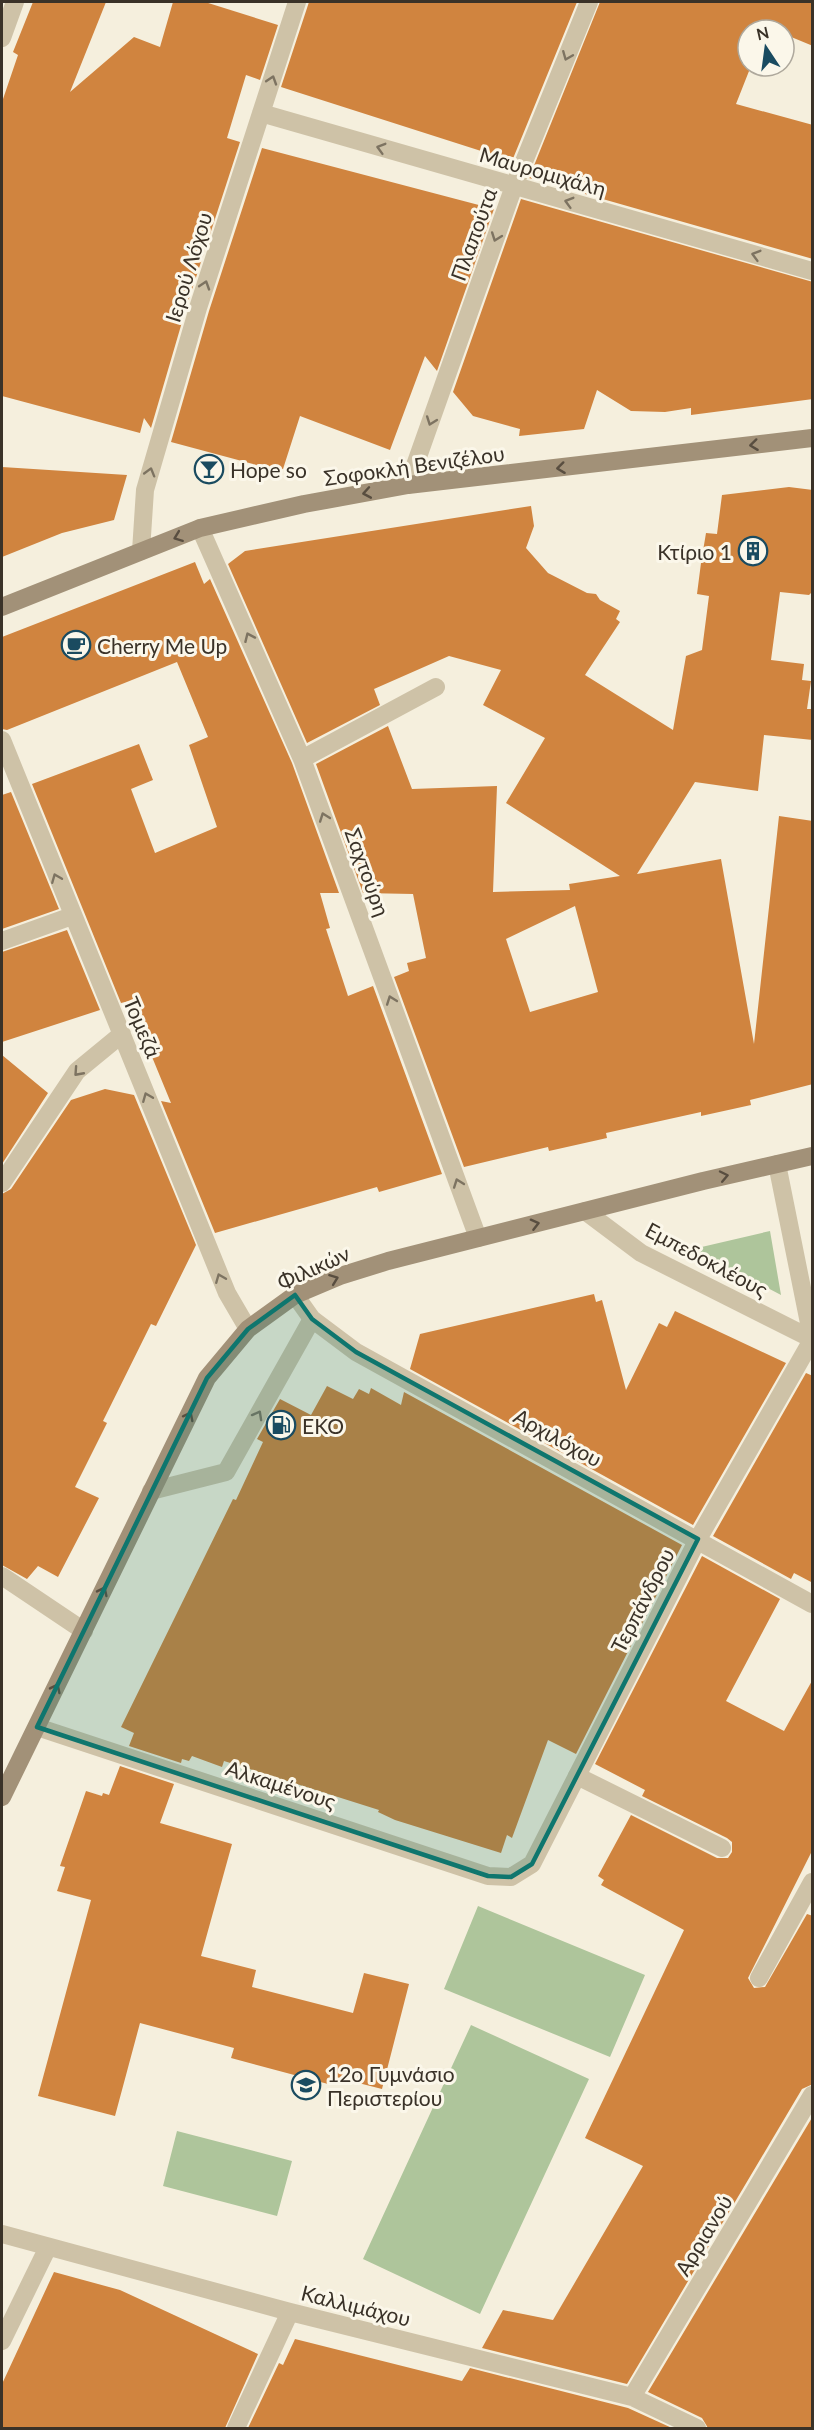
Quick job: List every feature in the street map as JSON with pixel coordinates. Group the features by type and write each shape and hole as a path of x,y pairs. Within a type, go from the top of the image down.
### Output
{"street":[{"path":"2,38 15,2"},
{"name":"Ιερού Λόχου","path":"141,551 145,490 198,308 297,2"},
{"name":"Πλαπούτα","path":"408,486 514,186 589,2"},
{"name":"Μαυρομιχάλη","path":"261,113 813,271"},
{"name":"Σοφοκλή Βενιζέλου","path":"2,607 200,528 304,504 408,486 813,438"},
{"name":"Σαχτούρη","path":"200,528 302,759 478,1238"},
{"path":"302,759 436,687"},
{"name":"Τομεζά","path":"2,740 226,1293 248,1329"},
{"path":"2,941 72,916"},
{"path":"2,1183 77,1071 122,1034"},
{"name":"Φιλικών","path":"2,1797 207,1378 248,1329 295,1295 388,1261 813,1156"},
{"path":"777,1164 813,1339"},
{"name":"Εμπεδοκλέους","path":"585,1211 641,1253 813,1339"},
{"name":"Αρχιλόχου","path":"295,1295 312,1319 356,1352 813,1604"},
{"path":"151,1491 226,1472 312,1319"},
{"name":"Τερπάνδρου","path":"511,1877 532,1864 698,1539 813,1339"},
{"path":"2,1576 84,1631"},
{"name":"Αλκαμένους","path":"37,1727 488,1876 511,1877"},
{"path":"577,1776 722,1848"},
{"path":"759,1978 813,1882"},
{"name":"Αρριανού","path":"632,2397 813,2095"},
{"name":"Καλλιμάχου","path":"2,2234 291,2312 632,2397 697,2428"},
{"path":"2,2341 48,2247"},
{"path":"236,2428 291,2312"}],"highlighted area":[{"path":"295,1295 312,1319 356,1352 698,1539 532,1864 511,1877 488,1876 37,1727 207,1378 248,1329"}],"green space":[{"path":"770,1231 781,1295 693,1249"},
{"path":"478,1906 645,1975 610,2057 444,1989"},
{"path":"471,2025 589,2079 480,2314 363,2259"},
{"path":"177,2131 292,2161 277,2216 163,2186"}],"building":[{"path":"33,2 106,2 70,92 134,37 160,47 173,2 205,2 278,25 260,80 246,75 227,138 240,142 187,305 151,428 144,418 140,433 2,396 2,102 18,55 13,52"},
{"path":"309,2 577,2 512,161 281,87"},
{"path":"600,2 813,2 813,46 796,39 796,18 736,18 736,78 746,78 736,104 813,125 813,259 529,178"},
{"path":"262,148 494,209 437,371 425,356 390,450 300,416 283,469 252,474 253,464 171,442 209,311"},
{"path":"521,199 813,282 813,399 691,415 691,408 665,412 631,411 597,390 584,429 519,436 520,429 473,416 453,392"},
{"path":"2,467 127,475 114,520 62,533 2,557"},
{"path":"789,487 813,490 813,591 809,595 780,592 771,660 804,664 802,680 811,681 807,709 813,709 813,740 764,735 758,791 695,782 637,874 721,859 754,1044 779,816 813,821 813,1084 750,1100 751,1105 701,1116 701,1112 606,1133 607,1138 549,1151 548,1147 464,1167 394,977 409,971 407,963 426,958 413,894 363,893 316,764 388,726 412,789 497,786 493,892 570,890 569,884 620,876 506,803 545,738 483,705 501,670 449,656 374,689 380,705 307,743 228,564 245,551 531,506 534,526 526,548 548,573 587,593 596,594 600,600 620,611 616,619 620,622 585,675 673,730 686,656 702,650 709,596 697,594 701,563 706,533 717,534 722,495","holes":["575,906 598,992 530,1012 506,939"]},
{"path":"195,562 204,584 210,579 292,763 339,893 320,893 330,928 326,929 348,996 373,986 442,1174 379,1192 377,1187 215,1233 161,1101 171,1103 129,1001 121,1003 32,784 139,744 153,780 131,789 155,853 217,827 189,745 208,737 177,662 7,730 2,729 2,637"},
{"path":"11,792 59,909 2,929 2,795"},
{"path":"67,930 100,1010 2,1042 2,952"},
{"path":"2,1055 48,1093 2,1164"},
{"path":"105,1089 134,1095 196,1245 156,1326 151,1324 103,1421 107,1423 75,1487 99,1498 58,1577 38,1566 27,1579 2,1565 2,1194 11,1189 71,1100"},
{"path":"594,1294 596,1302 602,1300 626,1390 659,1323 667,1327 675,1311 786,1363 693,1525 410,1369 420,1334"},
{"path":"806,1373 813,1376 813,1583 794,1573 791,1579 713,1536"},
{"path":"327,1386 353,1399 359,1389 369,1394 371,1388 401,1405 404,1392 682,1545 576,1754 548,1740 512,1838 507,1835 501,1853 395,1820 378,1812 379,1810 224,1761 222,1767 192,1756 189,1761 182,1759 181,1763 129,1746 134,1733 121,1727 233,1499 236,1500 263,1442 257,1439 280,1399 311,1415"},
{"path":"702,1556 780,1599 726,1701 784,1731 813,1679 813,1849 748,1978 754,1988 765,1987 807,1914 813,1916 813,2084 802,2089 627,2384 482,2348 503,2310 553,2320 643,2166 585,2138 684,1930 601,1885 604,1880 598,1876 631,1815 717,1858 728,1858 732,1852 732,1842 727,1838 642,1796 645,1790 595,1764"},
{"path":"120,1766 174,1784 160,1823 232,1844 201,1956 256,1970 252,1987 353,2013 364,1973 409,1984 382,2089 331,2076 328,2084 231,2058 234,2048 140,2023 115,2116 38,2096 91,1900 57,1891 65,1867 60,1866 86,1791 102,1796 103,1793 109,1795"},
{"path":"813,2116 813,2428 708,2428 702,2418 648,2392"},
{"path":"54,2272 120,2290 258,2354 225,2428 2,2428 2,2384"},
{"path":"295,2339 462,2381 470,2368 628,2408 672,2428 248,2428 279,2363 283,2365"}],"place":[{"name":"Hope so","path":"209,469"},
{"name":"Κτίριο 1","path":"753,551"},
{"name":"Cherry Me Up","path":"76,645"},
{"name":"EKO","path":"281,1425"},
{"name":"12ο Γυμνάσιο Περιστερίου","path":"306,2085"}]}
